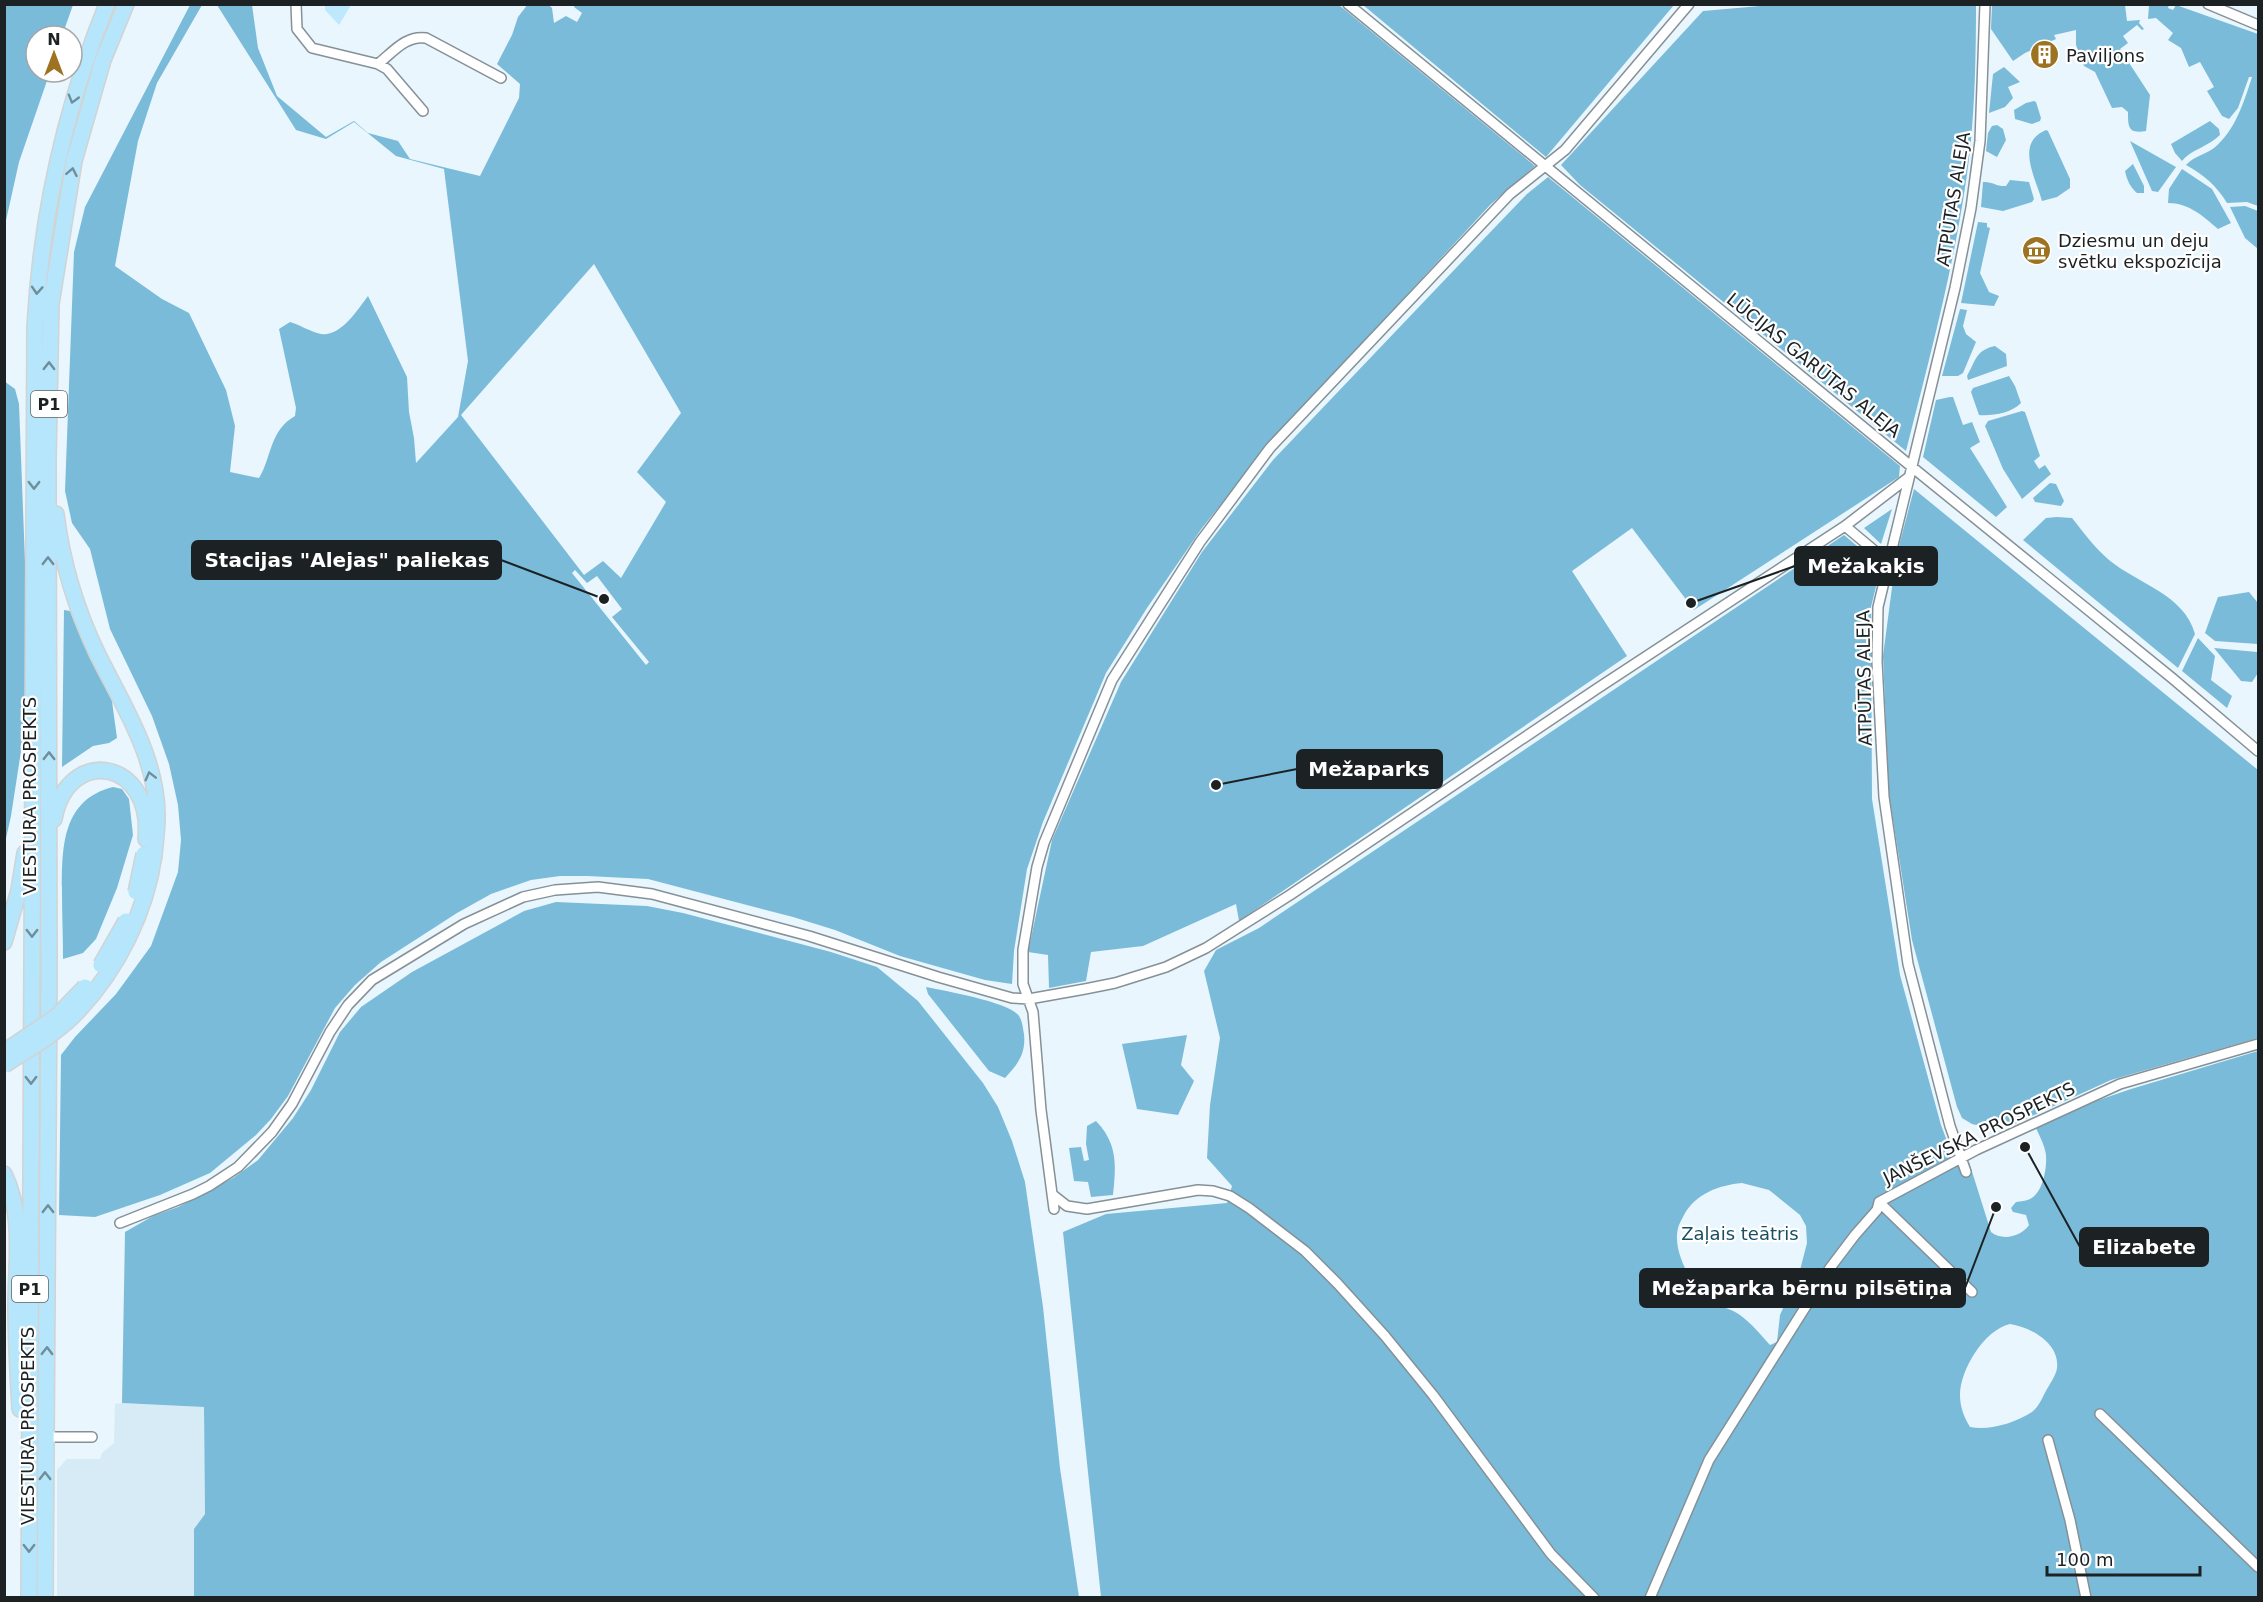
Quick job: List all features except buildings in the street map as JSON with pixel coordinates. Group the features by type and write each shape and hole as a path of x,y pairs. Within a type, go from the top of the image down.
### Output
{"main road":[{"name":"VIESTURA PROSPEKTS","path":"29,1598 34,367 39,268 49,200 65,128 107,4"},
{"name":"VIESTURA PROSPEKTS","path":"45,1598 49,979 48,458 51,303 74,161 103,60 126,4"},
{"path":"4,1052 56,1017 77,997 94,975 127,918 149,854 157,817 151,775 133,722 97,652 70,586 60,540 48,458"},
{"path":"4,1065 57,1029 79,1010 122,951 135,924 151,872 146,817 139,792 131,782 119,774 102,770 91,771 71,783 60,799 49,841"},
{"path":"4,942 19,890 33,790"},
{"path":"32,980 40,971 46,973 49,979"},
{"path":"4,1174 11,1189 17,1222 18,1371 22,1437 30,1457"}],"street":[{"path":"296,4 297,29 312,48 378,64 387,69 423,111"},
{"name":"LŪCIJAS GARŪTAS ALEJA","path":"1348,4 2259,751"},
{"path":"1054,1209 1041,1110 1033,1012 1023,984 1023,950 1037,867 1044,843 1112,680 1148,620 1200,542 1270,448 1510,194 1565,150 1689,5 1696,4"},
{"name":"ATPŪTAS ALEJA","path":"1966,1172 1950,1126 1908,964 1884,797 1877,629 1878,607 1888,562 1955,288 1971,208 1980,141 1985,4"},
{"path":"2208,4 2259,25"},
{"path":"378,64 405,42 417,37 434,43 501,78"},
{"path":"120,1223 201,1190 238,1167 264,1141 292,1104 330,1032 348,1005 372,980 464,924 523,897 555,890 598,887 652,894 809,936 1012,998 1029,999 1115,983 1166,967 1215,943 1845,526 1909,477"},
{"path":"1845,526 1888,562"},
{"name":"JANŠEVSKA PROSPEKTS","path":"1650,1598 1709,1460 1830,1268 1855,1234 1877,1210 1879,1202 1962,1158 2120,1084 2259,1044"},
{"path":"1053,1195 1067,1206 1087,1209 1198,1190 1230,1196 1249,1208 1305,1251 1385,1336 1447,1412 1540,1541 1594,1598"},
{"path":"1879,1202 1972,1292"},
{"path":"2100,1414 2259,1567"},
{"path":"45,1437 92,1437"},
{"path":"2048,1440 2070,1520 2086,1598"}],"shaded area":[{"path":"5,4 73,5 66,24 24,24 24,84 46,84 19,162 5,225"},
{"path":"325,4 351,5 339,25 325,10"},
{"path":"528,4 549,5 552,8 554,23 566,16 577,22 582,13 574,7 575,4 1339,5 1535,166 1490,205 1269,444 1202,528 1147,608 1106,673 1043,822 1027,869 1014,951 1012,984 985,980 900,956 835,930 793,917 648,879 560,876 531,880 491,894 457,913 381,962 355,985 335,1008 288,1096 271,1119 256,1135 210,1173 160,1195 95,1217 59,1215 61,1055 116,994 151,946 178,872 181,840 178,805 169,764 152,716 110,629 90,549 72,523 65,491 74,252 85,207 190,5 202,5 157,83 138,141 115,266 162,299 189,313 226,390 235,426 230,472 259,478 280,429 295,416 296,408 279,329 290,322 317,333 328,334 342,327 368,296 407,377 416,463 458,417 468,361 444,169 396,156 354,122 326,139 296,130 217,5 252,5 258,48 277,96 326,137 354,121 368,133 398,141 410,159 480,176 519,98 520,84 497,64 512,35 518,17","holes":["594,264 681,413 637,472 666,502 621,578 603,561 584,575 461,415","575,570 587,583 597,576 622,609 612,617 649,662 646,665 572,573"]},
{"path":"1784,4 1976,5 1973,114 1965,189 1943,302 1906,451 1580,185 1561,165 1703,11"},
{"path":"1363,5 1674,5 1546,157"},
{"path":"1992,5 2125,5 2127,21 2140,20 2139,23 2144,29 2142,30 2137,25 2123,36 2128,43 2120,49 2150,95 2146,131 2132,130 2129,125 2128,112 2122,107 2112,108 2095,72 2084,66 2076,45 2076,30 2054,35 2056,39 2013,61 1991,29"},
{"path":"2149,5 2169,5 2168,8 2173,10 2176,5 2258,34 2258,206 2247,202 2227,203 2209,181 2186,165 2214,148 2228,133 2242,106 2252,77 2249,77 2238,108 2229,119 2222,116 2207,91 2214,87 2200,62 2189,67 2181,48 2168,40 2173,33 2156,18 2148,19"},
{"path":"2004,67 2020,82 2008,87 2013,98 2005,107 1989,113 1993,74"},
{"path":"2034,101 2041,118 2040,121 2032,124 2015,119 2014,110"},
{"path":"2210,121 2219,129 2220,135 2182,161 2171,144"},
{"path":"1997,125 2003,129 2006,140 1997,157 1986,151 1988,133 1992,126"},
{"path":"2046,130 2070,179 2070,188 2057,197 2042,201 2032,171 2029,152 2031,143"},
{"path":"2130,141 2176,167 2158,192 2152,191"},
{"path":"2133,164 2144,186 2144,193 2137,193 2128,180 2125,171"},
{"path":"2182,169 2212,189 2231,223 2218,229 2189,208 2168,203 2169,189"},
{"path":"1548,177 1900,466 1899,477 1694,610 1632,528 1572,571 1627,656 1239,921 1236,904 1143,946 1091,952 1086,981 1049,988 1048,955 1028,952 1052,840 1121,682 1202,552 1273,460 1527,194"},
{"path":"2010,180 2029,182 2034,199 2032,202 2003,211 1981,207 1983,182 2006,186"},
{"path":"2245,206 2258,211 2258,249 2245,238 2230,207"},
{"path":"1978,222 1987,223 1987,227 1990,228 1980,273 1989,292 1999,296 1994,306 1961,303"},
{"path":"1960,309 1967,310 1963,326 1966,334 1976,342 1963,373 1958,376 1942,376"},
{"path":"1995,346 2006,354 2007,366 1968,380 1967,376 1977,356 1984,350"},
{"path":"2009,376 2021,403 2002,413 1979,415 1971,392 1973,388"},
{"path":"4,381 15,389 19,404 25,562 25,725 5,843"},
{"path":"1953,397 1963,425 1972,422 1980,442 1970,448 2007,507 1996,517 1923,457 1936,400"},
{"path":"2025,412 2040,456 2034,461 2039,469 2045,465 2051,474 2022,499 2003,469 1985,426 1988,421"},
{"path":"2050,483 2056,484 2064,501 2061,506 2035,502 2033,498"},
{"path":"1914,489 2258,770 2258,1038 2111,1080 2008,1127 1993,1129 1972,1124 1962,1118 1957,1107 1912,940 1889,794 1883,656 1896,557"},
{"path":"1892,509 1881,544 1864,528"},
{"path":"2046,518 2072,518 2109,560 2171,599 2181,609 2195,634 2178,668 2023,540"},
{"path":"1844,535 1881,566 1871,607 1872,799 1900,975 1941,1125 1956,1165 1969,1162 1991,1232 2006,1237 2016,1235 2029,1225 2026,1215 2013,1212 2011,1208 2016,1202 2028,1200 2034,1196 2043,1180 2046,1155 2036,1128 2096,1101 2258,1051 2258,1597 1101,1597 1063,1232 1106,1214 1227,1203 1232,1186 1207,1158 1210,1105 1220,1038 1204,971 1216,950 1259,928","holes":["1742,1183 1769,1190 1800,1215 1806,1226 1807,1243 1800,1270 1780,1315 1777,1342 1770,1345 1740,1315 1715,1302 1697,1287 1685,1268 1678,1248 1678,1226 1694,1201 1716,1188","2010,1324 2034,1333 2049,1344 2057,1359 2056,1373 2032,1412 2002,1425 1985,1428 1970,1427 1960,1399 1964,1374 1975,1352 1991,1334"]},
{"path":"2249,592 2258,603 2258,644 2215,641 2205,633 2218,597"},
{"path":"64,610 70,611 82,640 111,694 117,738 109,743 93,746 62,767"},
{"path":"2198,638 2215,656 2211,680 2232,696 2227,708 2182,671"},
{"path":"2214,648 2257,652 2258,673 2252,682 2241,681"},
{"path":"113,787 122,789 129,799 133,835 117,888 96,939 83,953 63,959 63,860 68,828 83,803 96,793"},
{"path":"556,902 647,906 683,913 831,952 877,967 918,1001 983,1083 998,1107 1025,1182 1043,1307 1060,1468 1079,1597 194,1597 194,1529 205,1514 204,1407 122,1403 125,1232 233,1178 258,1160 293,1118 311,1090 340,1032 361,1007 412,972 524,911"},
{"path":"926,987 991,1002 1019,1016 1024,1034 1024,1047 1017,1063 1005,1078 989,1071 928,994"},
{"path":"1187,1035 1181,1065 1194,1081 1178,1115 1137,1109 1122,1044"},
{"path":"1096,1121 1112,1147 1115,1174 1113,1195 1091,1197 1088,1182 1074,1181 1069,1148 1081,1147 1084,1161 1089,1160 1086,1144 1087,1126"},
{"path":"115,1404 204,1407 205,1514 194,1529 194,1597 57,1598 57,1470 67,1459 100,1459 102,1453 114,1443"}],"place":[{"name":"Paviljons","path":"2045,55"},
{"name":"Dziesmu un deju svētku ekspozīcija","path":"2037,250"},
{"name":"Stacijas \"Alejas\" paliekas","path":"604,599"},
{"name":"Mežakaķis","path":"1691,603"},
{"name":"Mežaparks","path":"1216,785"},
{"name":"Elizabete","path":"2025,1147"},
{"name":"Mežaparka bērnu pilsētiņa","path":"1996,1207"}],"park label":[{"name":"Zaļais teātris","path":"1740,1233"}]}
